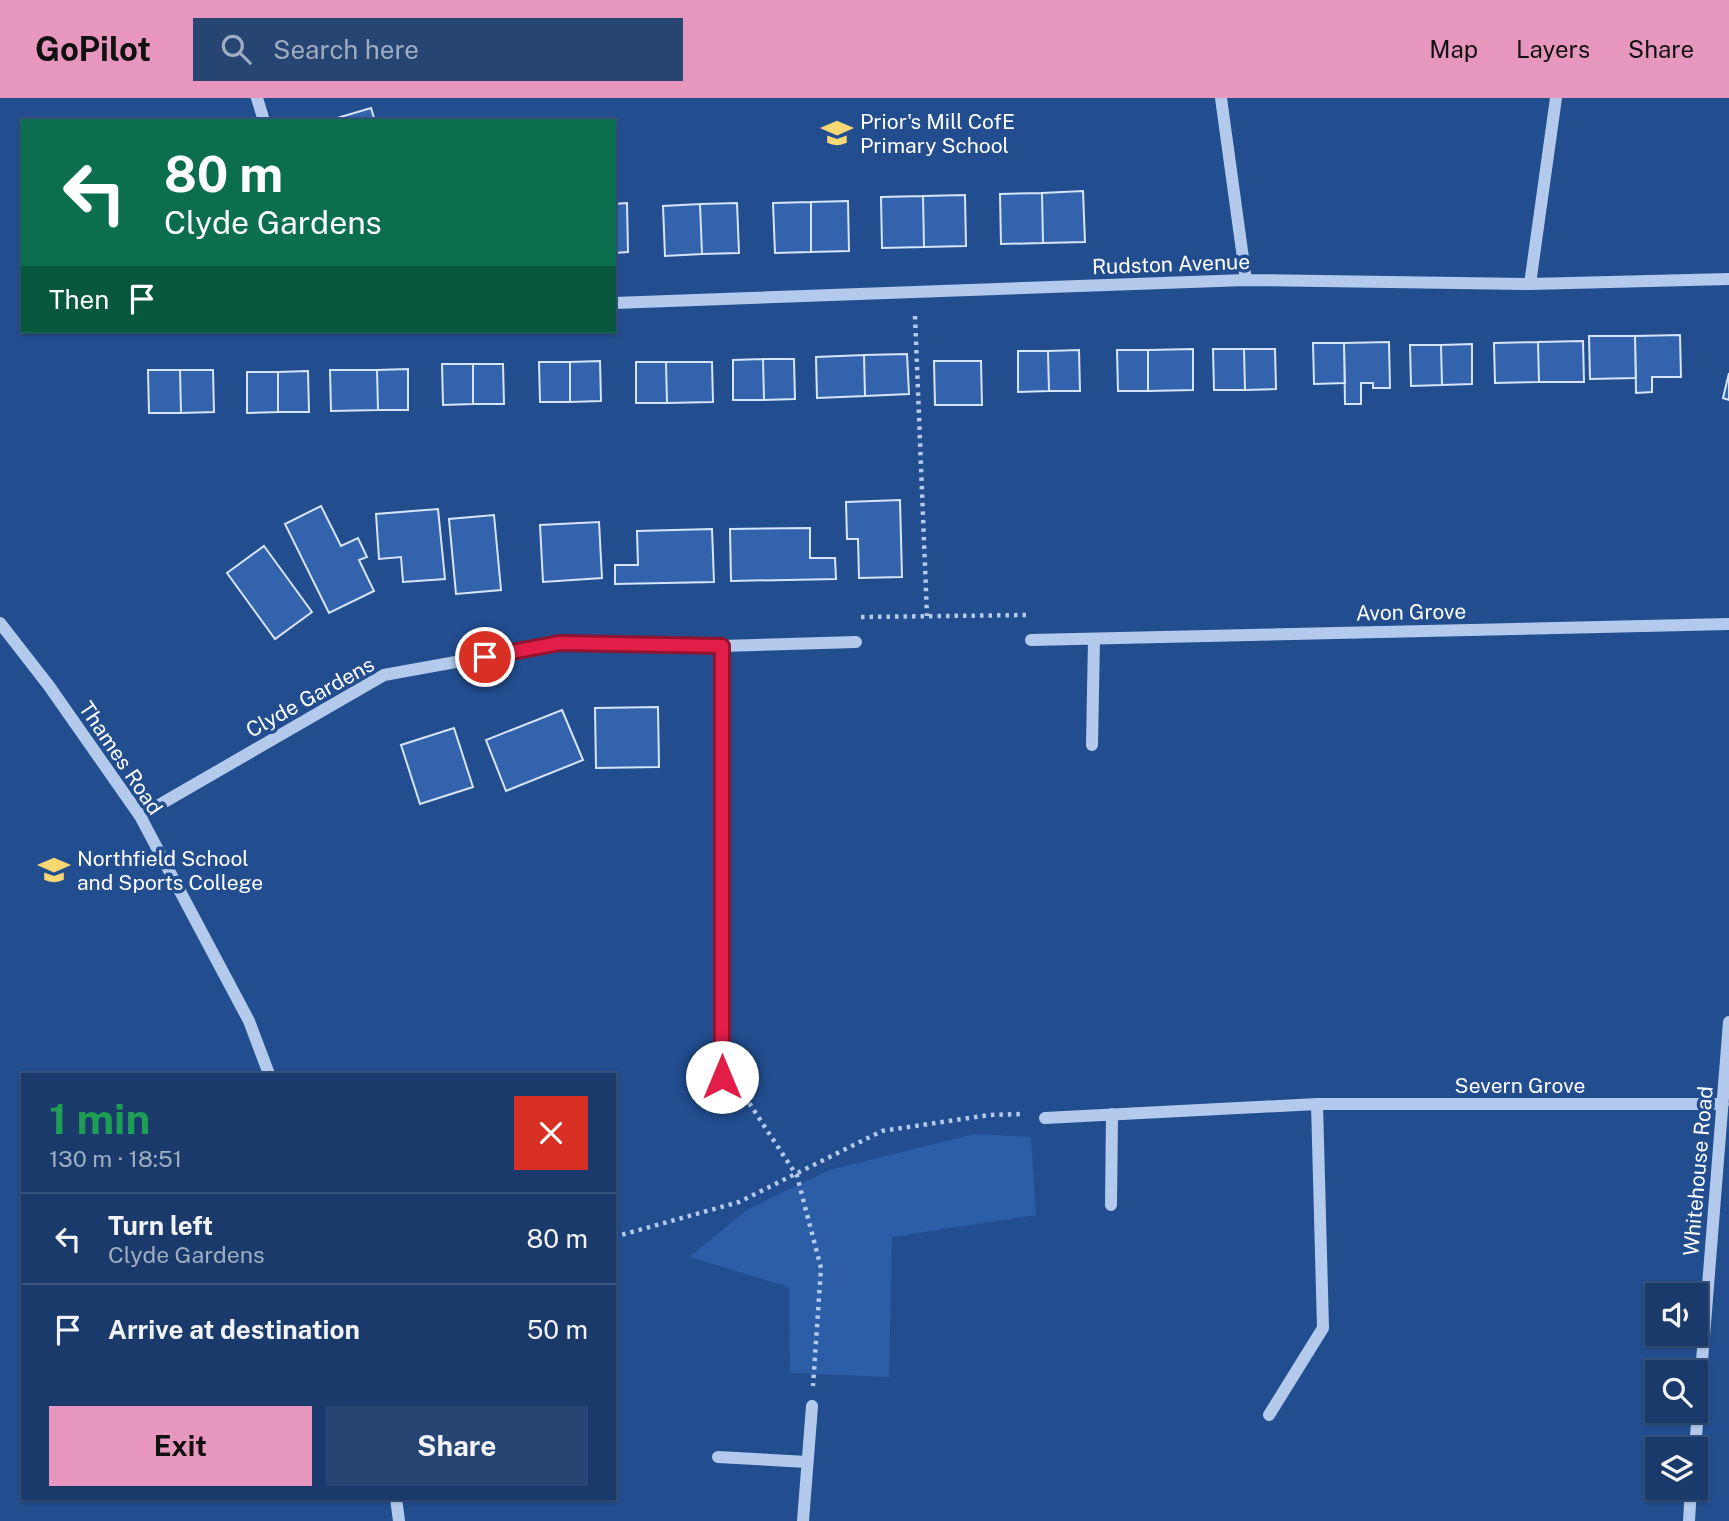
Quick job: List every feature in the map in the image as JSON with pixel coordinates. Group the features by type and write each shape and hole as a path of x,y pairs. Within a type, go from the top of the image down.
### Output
{"street":[{"path":"257,98 263,119"},
{"path":"1221,98 1246,280"},
{"path":"1530,284 1556,98"},
{"name":"Rudston Avenue","path":"616,303 1246,280 1530,284 1729,279"},
{"name":"Thames Road","path":"0,623 49,686 140,816 249,1021 269,1073"},
{"name":"Avon Grove","path":"1031,640 1729,624"},
{"path":"1092,744 1094,639"},
{"name":"Clyde Gardens","path":"140,816 384,675 560,643 722,646 856,642"},
{"path":"722,646 722,1077"},
{"name":"Whitehouse Road","path":"1696,1437 1729,1022"},
{"path":"1269,1415 1323,1328 1317,1104"},
{"name":"Severn Grove","path":"1045,1118 1317,1104 1723,1104"},
{"path":"1111,1205 1112,1114"},
{"path":"803,1521 812,1406"},
{"path":"718,1457 807,1462"},
{"path":"396,1500 399,1521"},
{"path":"1689,1521 1690,1500"}],"path":[{"path":"914,290 928,616"},
{"path":"856,642 855,617 928,616 1031,615 1031,640"},
{"path":"722,1077 723,1091 741,1089 797,1175 821,1268 812,1406"},
{"path":"616,1236 740,1202 882,1131 989,1115 1030,1114"}],"shaded area":[{"path":"974,1134 1031,1137 1036,1215 892,1237 889,1377 790,1373 789,1287 689,1257 748,1209 829,1170"}],"building":[{"path":"371,108 374,119 334,119"},
{"path":"1083,191 1085,242 1043,243 1042,193"},
{"path":"1042,193 1043,243 1001,244 1000,194"},
{"path":"965,195 966,246 924,247 923,196"},
{"path":"923,196 924,247 882,248 881,197"},
{"path":"848,201 849,251 811,252 811,202"},
{"path":"811,202 811,252 775,253 773,203"},
{"path":"627,203 628,252 616,253 616,204"},
{"path":"737,203 739,253 702,254 700,204"},
{"path":"700,204 702,254 665,256 663,206"},
{"path":"1680,335 1681,377 1652,377 1652,392 1636,393 1635,336"},
{"path":"1589,336 1635,336 1636,378 1590,379"},
{"path":"1583,341 1584,382 1539,382 1538,342"},
{"path":"1389,342 1390,388 1373,388 1373,383 1361,383 1361,404 1345,404 1344,343"},
{"path":"1538,342 1539,382 1495,383 1494,343"},
{"path":"1313,343 1344,343 1345,383 1314,384"},
{"path":"1472,344 1472,384 1442,385 1441,345"},
{"path":"1410,345 1441,345 1442,385 1411,386"},
{"path":"1193,349 1193,390 1148,391 1148,350"},
{"path":"1213,349 1244,349 1245,390 1214,390"},
{"path":"1244,349 1275,349 1276,389 1245,390"},
{"path":"1079,350 1080,391 1049,391 1048,351"},
{"path":"1117,350 1148,350 1148,391 1118,391"},
{"path":"1018,351 1048,351 1049,391 1018,392"},
{"path":"907,354 909,394 865,396 864,355"},
{"path":"864,355 865,396 817,398 816,357"},
{"path":"763,359 794,359 795,399 764,400"},
{"path":"763,359 764,400 733,400 733,360"},
{"path":"600,361 601,401 570,402 570,362"},
{"path":"934,361 981,361 982,405 935,405"},
{"path":"539,362 570,362 570,402 540,402"},
{"path":"636,362 666,362 667,403 636,403"},
{"path":"666,362 712,362 713,402 667,403"},
{"path":"442,364 473,364 473,404 443,405"},
{"path":"473,364 503,364 504,404 473,404"},
{"path":"408,369 408,410 378,410 377,370"},
{"path":"148,370 180,370 181,413 149,413"},
{"path":"180,370 213,370 214,412 181,413"},
{"path":"330,370 377,370 378,410 331,411"},
{"path":"308,371 309,412 278,412 278,372"},
{"path":"247,372 278,372 278,412 247,413"},
{"path":"1729,373 1729,400 1723,398"},
{"path":"900,500 902,577 859,578 858,539 847,539 846,502"},
{"path":"321,506 341,546 358,538 367,557 359,560 374,591 329,613 285,524"},
{"path":"438,509 445,579 403,582 401,557 379,559 376,514"},
{"path":"494,515 501,590 456,594 449,519"},
{"path":"599,522 602,578 543,582 540,525"},
{"path":"810,528 810,558 835,558 836,579 731,581 730,529"},
{"path":"712,529 714,582 615,584 615,565 638,565 637,531"},
{"path":"264,546 312,612 275,639 227,573"},
{"path":"658,707 659,767 596,768 595,708"},
{"path":"562,710 583,760 506,791 486,740"},
{"path":"454,728 473,787 420,804 401,745"}],"place":[{"name":"Prior's Mill CofE Primary School","path":"837,133"},
{"name":"Northfield School and Sports College","path":"54,870"}],"route":[{"path":"485,657 560,643 722,646 722,1077"}]}
